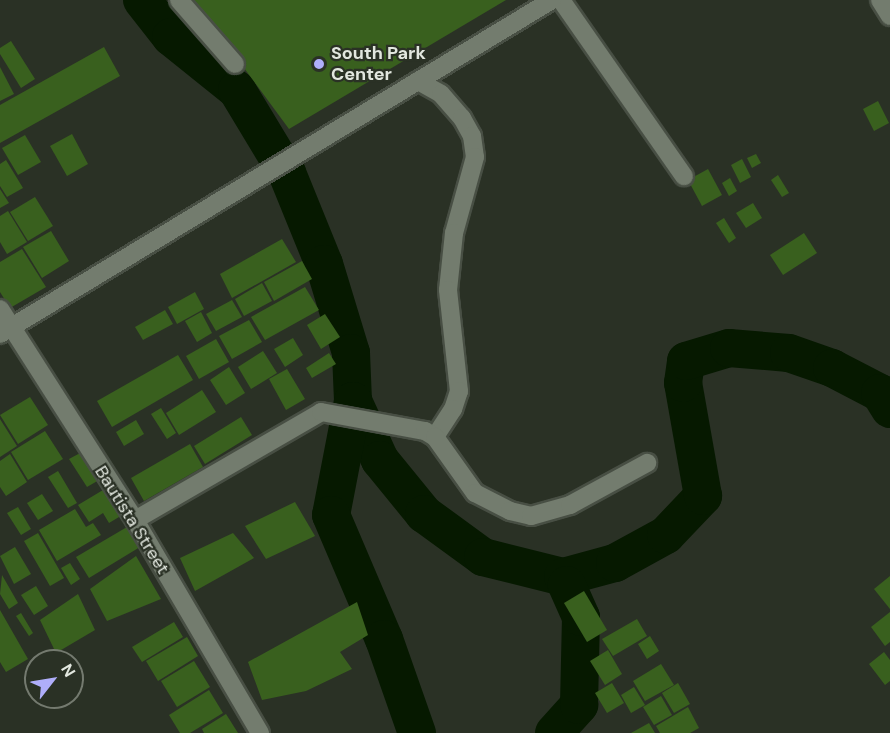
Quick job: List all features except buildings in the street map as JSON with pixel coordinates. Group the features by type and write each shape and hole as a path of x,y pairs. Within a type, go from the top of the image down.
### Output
{"street":[{"path":"179,0 234,64"},
{"path":"6,331 552,0"},
{"path":"561,0 684,176"},
{"path":"880,0 890,16"},
{"path":"418,81 453,105 472,136 475,158 454,233 448,290 459,391 453,409 435,437"},
{"name":"Bautista Street","path":"0,309 6,331 135,520 260,733"},
{"path":"135,520 299,422 321,412 381,423 435,437 476,493 510,511 531,516 570,505 647,464"}],"waterway":[{"path":"142,0 171,37 237,90 287,173 324,264 351,353 353,401 380,460 424,514 483,557 563,577 615,563 666,535 703,496 683,383 686,361 729,348 789,353 832,368 880,393 890,409"},
{"path":"353,401 331,515 384,639 417,733"},
{"path":"554,733 579,705 581,617 567,585"}],"place":[{"name":"South Park Center","path":"319,64"}]}
